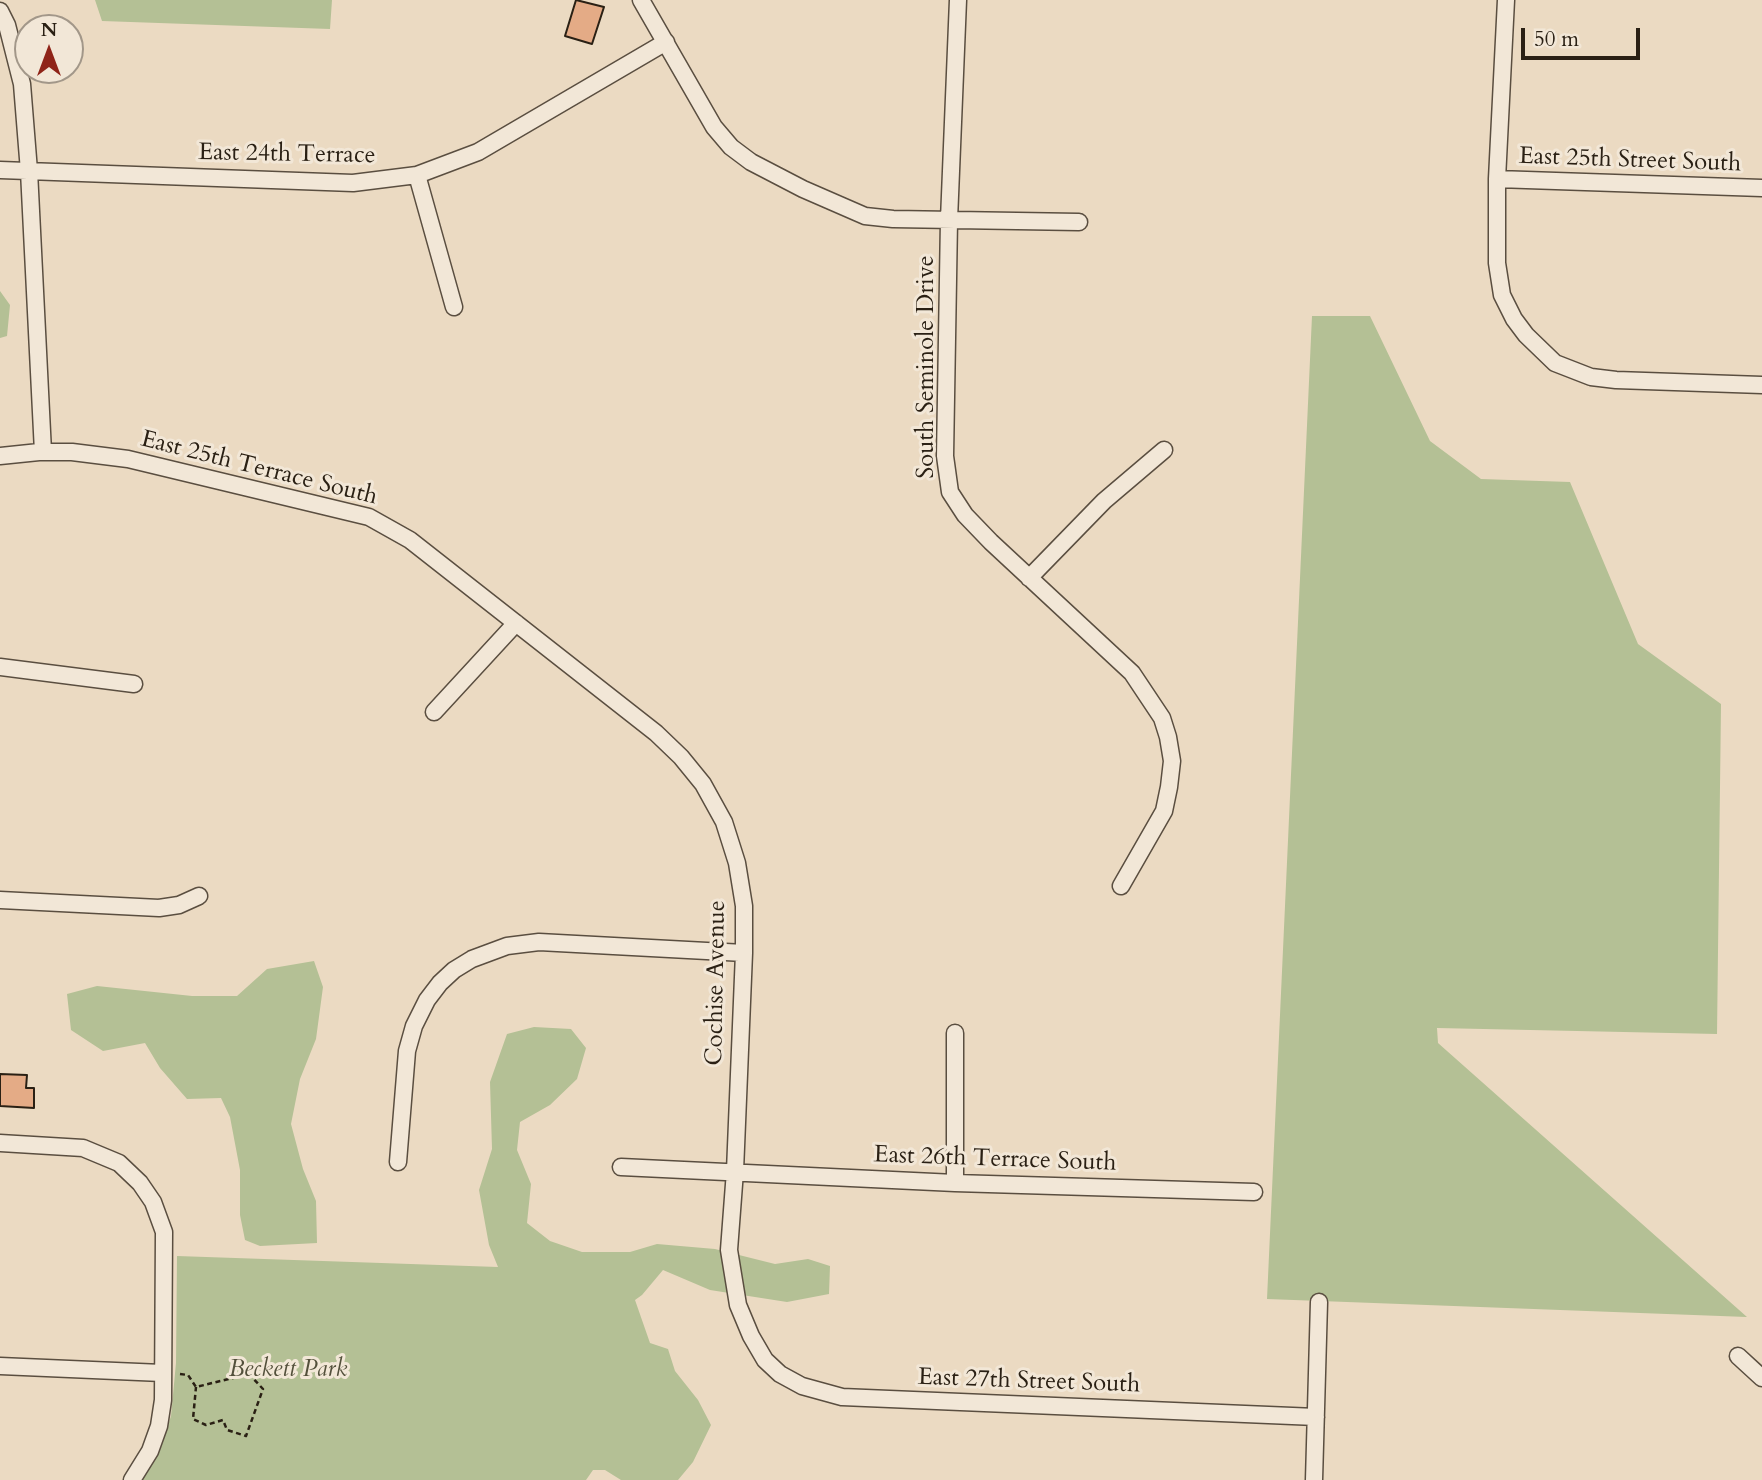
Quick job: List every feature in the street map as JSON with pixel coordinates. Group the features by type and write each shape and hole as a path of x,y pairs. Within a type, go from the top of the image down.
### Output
{"street":[{"path":"641,0 714,127 731,147 751,162 803,190 865,216 893,219 1079,222"},
{"name":"South Seminole Drive","path":"958,0 949,220 945,456 950,492 965,515 1132,673 1162,718 1172,761 1170,787 1164,811 1121,887"},
{"path":"1506,0 1497,179 1497,263 1502,295 1514,319 1526,335 1555,363 1591,377 1762,385"},
{"path":"0,11 7,25 22,84 43,452"},
{"name":"East 24th Terrace","path":"0,170 353,183 417,175 478,152 666,42"},
{"path":"417,175 454,307"},
{"name":"East 25th Street South","path":"1497,179 1762,188"},
{"path":"1029,578 1104,501 1164,450"},
{"name":"East 25th Terrace South","path":"0,456 72,452 128,459 369,517 410,540 516,623"},
{"path":"434,712 516,623"},
{"name":"Cochise Avenue","path":"516,623 656,733 681,757 703,784 724,822 737,863 744,906 735,1171 729,1250 738,1305 758,1348"},
{"path":"0,667 134,684"},
{"path":"0,900 159,908 180,905 199,896"},
{"path":"398,1162 407,1051 414,1026 426,1000 440,983 472,959 507,946 538,942 744,953"},
{"path":"955,1032 956,1182"},
{"path":"0,1143 83,1148 119,1163 140,1183 153,1202 164,1232 163,1400 159,1426 150,1451 132,1480"},
{"name":"East 26th Terrace South","path":"621,1167 1254,1192"},
{"path":"1314,1480 1320,1302"},
{"name":"East 27th Street South","path":"758,1348 765,1360 780,1374 802,1386 842,1397 1316,1417"},
{"path":"1738,1356 1762,1378"},
{"path":"0,1366 162,1373"}],"path":[{"path":"162,1373 188,1375 196,1387 193,1419 206,1424 223,1420 227,1430 246,1436 262,1389 249,1374 196,1387"}],"green space":[{"path":"95,0 332,0 330,29 102,21"},
{"path":"0,291 10,305 7,336 0,338"},
{"path":"1312,316 1370,316 1430,441 1481,479 1570,482 1638,644 1721,704 1717,1034 1437,1028 1438,1043 1747,1317 1267,1299"},
{"path":"314,961 323,987 316,1039 300,1079 291,1124 303,1169 316,1201 317,1243 260,1246 245,1240 240,1215 240,1170 230,1117 221,1098 187,1099 160,1068 145,1043 103,1051 71,1030 67,994 97,986 192,996 237,996 267,969"},
{"name":"Beckett Park","path":"534,1027 571,1029 586,1048 577,1079 550,1105 520,1122 517,1150 531,1184 527,1223 550,1241 582,1252 630,1252 657,1244 715,1249 775,1264 808,1259 830,1266 829,1294 787,1302 710,1290 663,1270 635,1300 650,1343 668,1349 675,1371 698,1400 711,1425 693,1462 678,1480 621,1480 605,1470 593,1470 586,1480 141,1480 163,1441 171,1416 176,1363 177,1256 498,1267 489,1245 479,1190 492,1149 490,1082 507,1034"}],"building":[{"path":"576,0 604,7 592,44 565,36"},
{"path":"0,1074 27,1075 26,1088 34,1088 34,1108 0,1106"}]}
